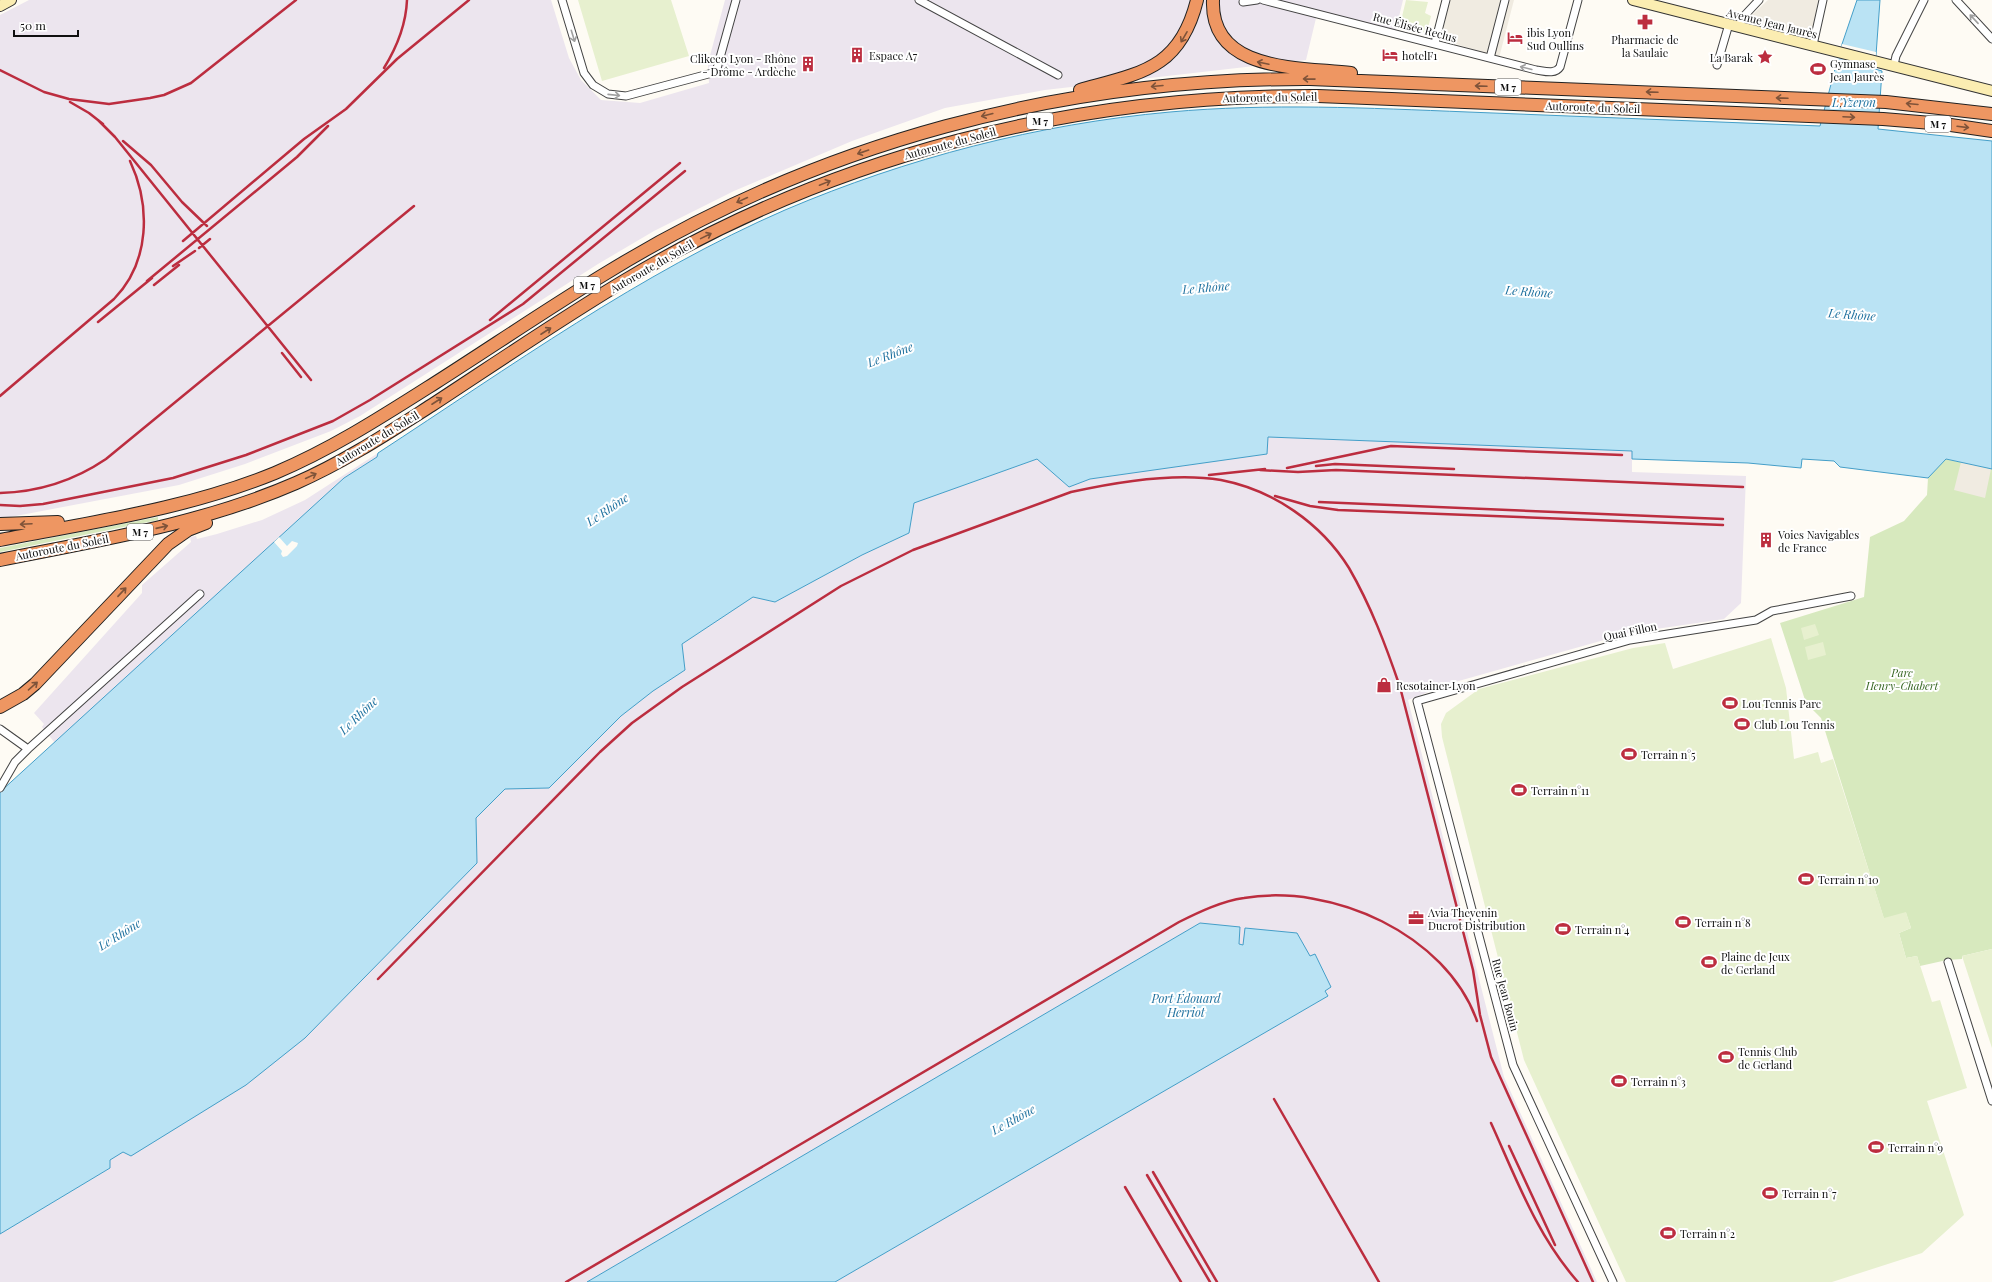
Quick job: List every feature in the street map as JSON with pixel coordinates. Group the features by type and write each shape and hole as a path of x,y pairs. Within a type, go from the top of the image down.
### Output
{"highway":[{"path":"1007,110 1127,77 1153,66 1167,57 1183,39 1197,0"},
{"path":"1213,0 1215,19 1222,35 1237,52 1254,60 1268,64 1430,84"},
{"name":"Autoroute du Soleil","path":"0,540 172,506 247,484 306,459 345,439 390,412 608,272 702,220 777,185 842,158 936,128 1007,110 1118,91 1236,80 1310,79 1886,102 1992,114"},
{"name":"Autoroute du Soleil","path":"0,560 189,521 227,510 277,491 327,469 384,436 624,281 699,239 769,206 837,178 925,149 985,133 1047,119 1136,105 1197,99 1274,96 1354,97 1883,119 1944,124 1992,131"},
{"path":"0,707 23,694 36,684 157,554 176,537 277,491"},
{"path":"0,524 107,519"}],"main road":[{"path":"0,6 11,0"},
{"name":"Avenue Jean Jaurès","path":"1633,0 1992,91"}],"street":[{"path":"562,0 584,73 593,84 608,94 626,96 716,72 736,0"},
{"path":"919,0 1058,75"},
{"path":"1243,2 1257,0"},
{"name":"Rue Élisée Reclus","path":"1263,0 1536,70 1554,72 1558,71 1560,68 1578,0"},
{"path":"1435,43 1446,0"},
{"path":"1490,58 1505,0"},
{"path":"1717,65 1734,25 1759,0"},
{"path":"1813,45 1823,0"},
{"path":"1894,65 1896,56 1924,0"},
{"path":"1956,0 1992,39"},
{"path":"0,788 15,762 28,749 200,594"},
{"name":"Quai Fillon","path":"1417,700 1630,640 1756,620 1772,611 1851,596"},
{"name":"Rue Jean Bouin","path":"1417,700 1513,1065 1613,1282"},
{"path":"0,730 28,749"},
{"path":"1948,962 1992,1101"}],"shaded area":[{"path":"29,0 551,0 569,58 581,80 601,100 640,103 709,83 708,63 725,0 1403,0 1395,33 1317,14 1306,60 1045,90 945,108 852,141 734,191 654,231 598,264 360,416 331,431 245,464 179,485 5,518 0,517 0,15"},
{"path":"1450,0 1514,0 1499,58 1441,39"},
{"path":"1768,0 1818,0 1816,11 1818,12 1809,39 1748,24 1746,19 1751,12 1753,14"},
{"path":"1268,437 1632,451 1632,472 1746,476 1741,603 1724,619 1629,633 1448,684 1408,700 1504,1077 1597,1282 835,1282 1328,996 1311,956 1246,928 1244,945 1239,944 1200,923 587,1282 0,1282 0,1234 110,1168 110,1160 123,1151 131,1156 477,863 476,818 505,789 549,788 621,716 653,691 685,670 682,644 753,597 775,602 862,555 909,533 914,503 1037,459 1069,487 1090,479 1266,454"},
{"path":"378,453 377,457 344,478 55,743 42,727 44,724 34,713 142,593 142,585 191,542 190,537 196,536 197,539 262,520 305,500"},
{"path":"1961,462 1991,469 1985,498 1954,490"}],"green space":[{"path":"578,0 671,0 689,56 602,81"},
{"path":"1406,0 1428,2 1425,13 1431,16 1427,32 1424,33 1400,25"},
{"name":"Parc Henry-Chabert","path":"1945,459 1992,469 1992,949 1962,956 1962,959 1947,960 1920,966 1917,956 1906,958 1899,933 1911,928 1906,913 1884,919 1821,718 1806,703 1780,623 1864,597 1870,537 1904,521 1927,495 1928,478"},
{"path":"158,517 158,520 0,552 0,548"},
{"path":"1815,624 1819,635 1804,640 1801,628"},
{"name":"Plaine de Jeux de Gerland","path":"1771,638 1786,688 1794,759 1818,752 1821,763 1833,759 1884,918 1906,912 1911,928 1899,933 1906,958 1917,956 1932,1002 1940,1000 1967,1088 1927,1101 1964,1215 1922,1253 1832,1282 1626,1282 1524,1060 1442,737 1441,724 1446,713 1479,689 1633,648 1665,643 1673,669"},
{"path":"1823,642 1826,655 1808,660 1805,647"},
{"path":"1992,949 1992,1048 1962,956"}],"water":[{"path":"1857,0 1880,0 1875,69 1882,71 1878,129 1992,141 1992,469 1946,459 1928,478 1840,467 1834,461 1802,459 1801,468 1748,463 1632,459 1632,451 1268,437 1267,454 1090,479 1069,487 1037,459 914,503 909,533 862,555 775,602 753,597 682,644 685,670 653,691 621,716 549,788 505,789 476,818 477,863 305,1038 246,1085 131,1156 123,1152 110,1160 110,1168 0,1234 0,792 344,478 377,457 378,453 577,323 679,262 731,235 785,210 878,174 926,159 974,146 1071,125 1170,112 1207,109 1319,107 1393,109 1820,126 1840,50"},
{"name":"Port Édouard Herriot","path":"1200,923 1240,927 1239,944 1243,945 1245,928 1297,933 1310,956 1315,954 1331,987 1325,991 1328,996 835,1282 587,1282"}],"pier":[{"path":"1842,44 1876,52 1875,68 1838,58"},
{"path":"279,537 287,546 292,541 298,543 287,556 283,557 281,554 282,551 274,542"}],"railway":[{"path":"0,70 44,92 69,99 109,104 164,95 191,83 296,0"},
{"path":"384,68 400,36 405,18 407,0"},
{"path":"183,241 304,139 346,109 397,59 469,0"},
{"path":"70,102 89,113 103,124"},
{"path":"98,120 115,137 311,380"},
{"path":"147,281 297,157 328,126"},
{"path":"123,141 151,165 182,202 207,226"},
{"path":"0,396 114,299 126,284 135,268 140,251 144,215 137,178 130,161"},
{"path":"490,320 680,163"},
{"path":"0,505 20,506 43,504 173,478 246,455 333,421 370,400 523,304 685,171"},
{"path":"0,493 28,490 56,484 82,473 106,459 414,206"},
{"path":"199,248 210,239"},
{"path":"173,266 195,251"},
{"path":"154,285 179,265"},
{"path":"98,322 152,278"},
{"path":"282,353 301,377"},
{"path":"1287,468 1391,446 1622,455"},
{"path":"1316,466 1335,464 1454,469"},
{"path":"1209,475 1265,469"},
{"path":"1260,470 1298,472 1336,470 1743,487"},
{"path":"378,979 600,752 632,723 682,687 841,586 913,550 1071,492 1146,479 1184,477 1221,480 1240,485 1277,500 1310,523 1338,552 1349,568 1371,612 1384,641 1400,687 1473,970 1480,1015 1491,1057 1593,1282"},
{"path":"1275,496 1310,506 1338,510 1723,525"},
{"path":"1319,502 1723,519"},
{"path":"566,1282 1179,922 1219,904 1236,899 1278,895 1313,899 1348,907 1382,921 1413,940 1440,963 1462,990 1477,1021"},
{"path":"1274,1099 1379,1282"},
{"path":"1491,1123 1528,1206 1551,1245 1578,1282"},
{"path":"1509,1146 1555,1245"},
{"path":"1153,1172 1217,1282"},
{"path":"1147,1175 1210,1282"},
{"path":"1125,1187 1181,1282"}],"place":[{"name":"Pharmacie de la Saulaie","path":"1645,22"},
{"name":"ibis Lyon Sud Oullins","path":"1515,38"},
{"name":"Espace A7","path":"857,55"},
{"name":"hotelF1","path":"1390,55"},
{"name":"La Barak","path":"1765,57"},
{"name":"Clikeco Lyon - Rhône - Drôme - Ardèche","path":"808,64"},
{"name":"Gymnase Jean Jaurès","path":"1818,69"},
{"name":"Voies Navigables de France","path":"1766,540"},
{"name":"Resotainer Lyon","path":"1384,685"},
{"name":"Lou Tennis Parc","path":"1730,703"},
{"name":"Club Lou Tennis","path":"1742,724"},
{"name":"Terrain n°5","path":"1629,754"},
{"name":"Terrain n°11","path":"1519,790"},
{"name":"Terrain n°10","path":"1806,879"},
{"name":"Avia Thevenin Ducrot Distribution","path":"1416,918"},
{"name":"Terrain n°8","path":"1683,922"},
{"name":"Terrain n°4","path":"1563,929"},
{"name":"Plaine de Jeux de Gerland","path":"1709,962"},
{"name":"Tennis Club de Gerland","path":"1726,1057"},
{"name":"Terrain n°3","path":"1619,1081"},
{"name":"Terrain n°9","path":"1876,1147"},
{"name":"Terrain n°7","path":"1770,1193"},
{"name":"Terrain n°2","path":"1668,1233"}],"water label":[{"name":"L'Yzeron","path":"1854,102"},
{"name":"Le Rhône","path":"1206,287"},
{"name":"Le Rhône","path":"1529,291"},
{"name":"Le Rhône","path":"1852,314"},
{"name":"Le Rhône","path":"890,354"},
{"name":"Le Rhône","path":"607,509"},
{"name":"Le Rhône","path":"358,715"},
{"name":"Le Rhône","path":"119,934"},
{"name":"Le Rhône","path":"1013,1119"}]}
